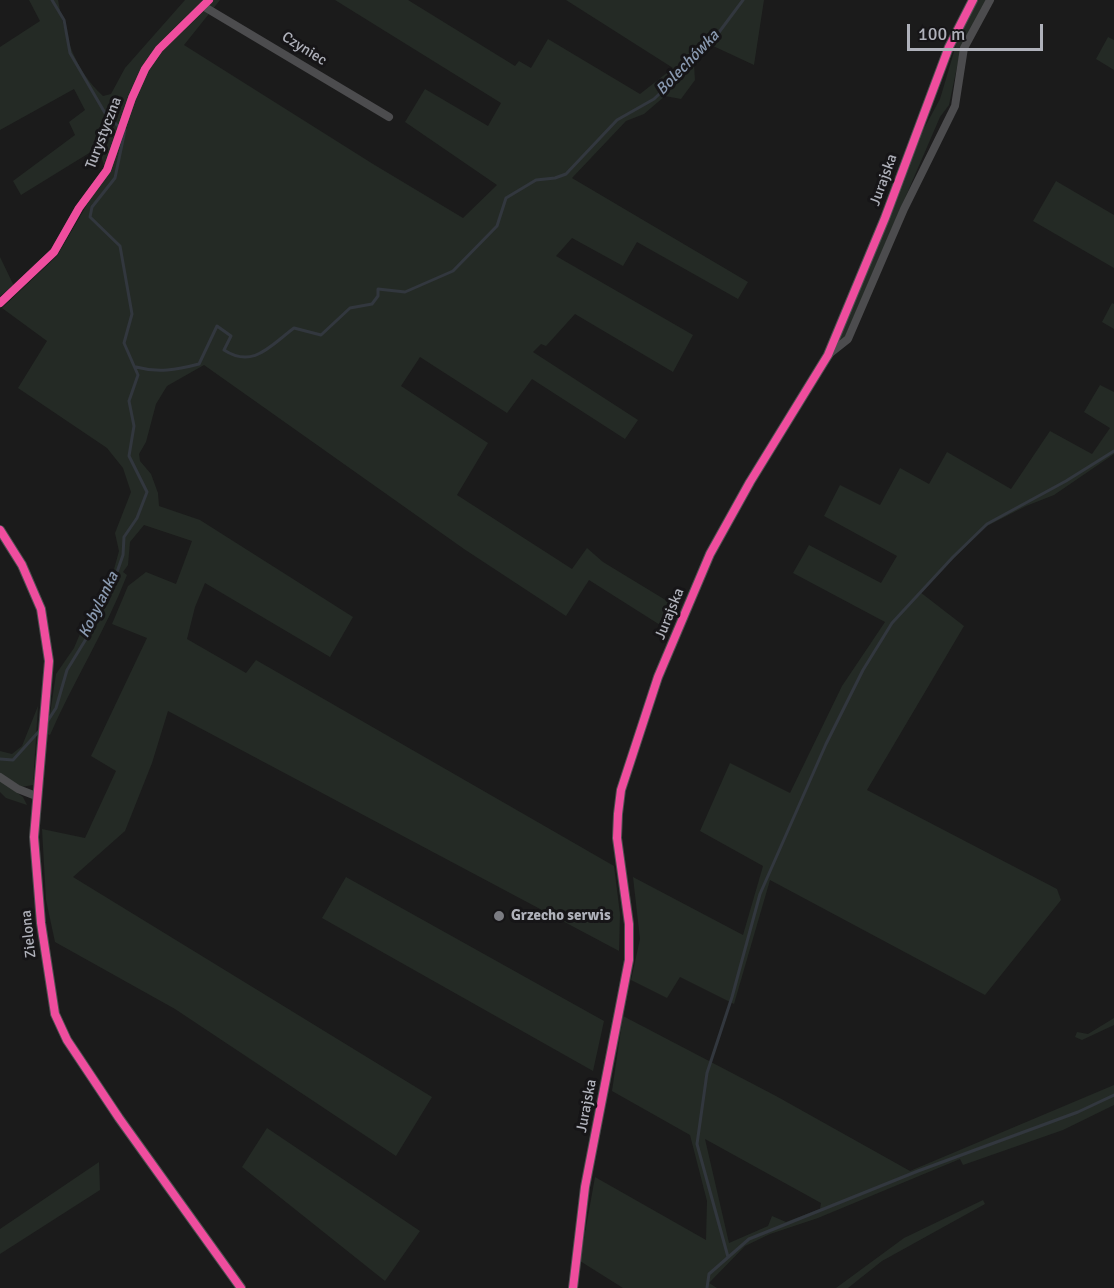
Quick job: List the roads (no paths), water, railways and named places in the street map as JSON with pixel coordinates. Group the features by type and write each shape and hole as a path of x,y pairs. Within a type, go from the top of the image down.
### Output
{"street":[{"name":"Jurajska","path":"573,1288 589,1168 629,960 630,924 617,838 621,790 658,677 701,574 750,482 828,355 885,218 949,46 973,0"},
{"name":"Jurajska","path":"828,355 848,339 904,209 955,106 964,48 990,0"},
{"name":"Czyniec","path":"206,3 389,117"},
{"name":"Turystyczna","path":"0,303 54,252 80,208 108,170 132,98 145,69 159,49 206,3"},
{"name":"Zielona","path":"0,530 22,565 41,609 49,661 34,837 41,923 55,1014 67,1040 241,1288"},
{"path":"0,777 18,789 36,796"}],"waterway":[{"name":"Kobylanka","path":"52,0 64,20 70,53 105,113 118,126"},
{"name":"Bolechówka","path":"136,367 167,370 199,364 217,326 231,336 224,350 234,355 253,356 269,348 294,328 321,335 350,308 372,304 378,296 378,289 405,292 453,271 497,226 506,198 536,180 566,174 617,120 654,99 708,47 743,0"},
{"name":"Kobylanka","path":"47,722 56,708 67,670 86,639 99,599 116,575 123,555 124,537 137,518 147,492 129,456 134,426 129,401 138,375 124,343 132,314 120,246 90,217 92,207 115,178 125,130"},
{"path":"728,1257 697,1144 707,1073 732,997 760,894 826,744 863,670 892,623 953,557 987,524 1066,481 1114,451"},
{"name":"Kobylanka","path":"0,759 13,760 41,729"},
{"path":"707,1288 709,1274 749,1239 918,1171 1078,1112 1114,1095"}],"place":[{"name":"Grzecho serwis","path":"499,916"}]}
